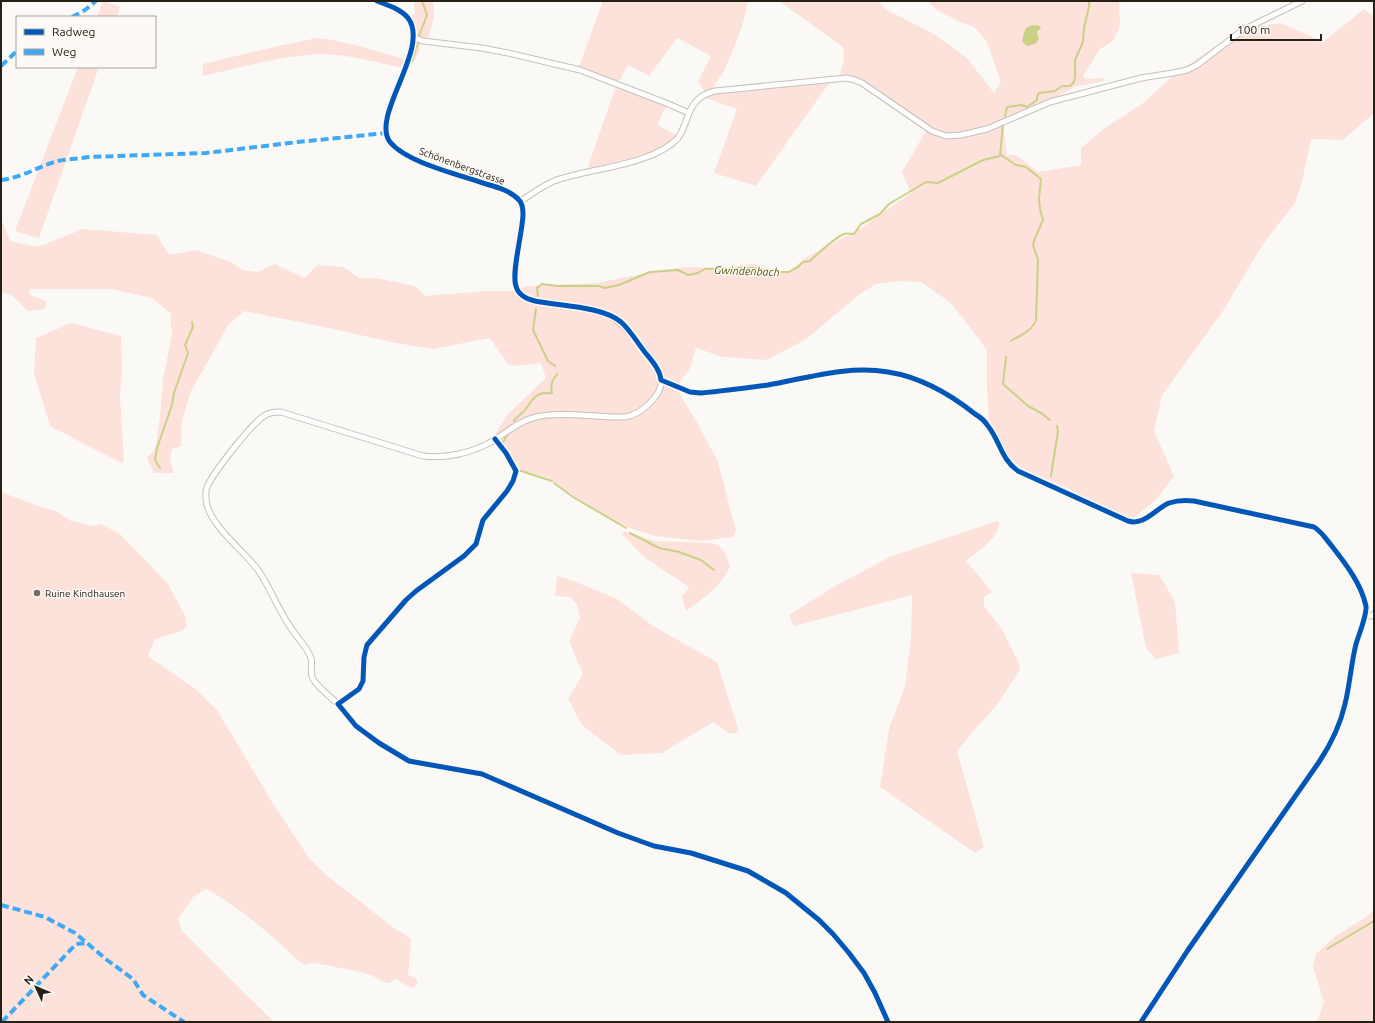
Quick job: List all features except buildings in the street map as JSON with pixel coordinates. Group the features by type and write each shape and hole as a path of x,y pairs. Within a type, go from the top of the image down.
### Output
{"street":[{"name":"Schönenbergstrasse","path":"377,1 400,11 406,16 411,23 413,37 408,61 387,118 386,126 388,138 394,146 416,159 503,190 511,194 520,202"},
{"path":"888,1022 864,973 849,952 833,934 819,920 786,893 748,871 691,853 654,846 618,833 482,774 409,761 379,743 356,726 338,704 325,693 312,678 310,673 312,665 311,658 303,644 289,626 264,579 213,518 207,506 206,489 247,432 262,417 274,412 290,414 366,439 423,456 432,457 456,455 486,444 518,424 537,417 629,417 649,404 660,388 661,376 654,364 628,330 616,319 599,312 535,301 525,297 518,291 515,279 523,219 523,210 520,202 541,187 554,181 618,166 660,150 672,143 679,135 692,107 700,97 711,92 734,88 846,78 855,80 865,85 932,131 946,136 957,136 987,129 1050,102 1141,78 1174,74 1188,70 1197,65 1243,30 1302,1"},
{"path":"413,37 428,42 495,50 580,70 689,113"},
{"path":"661,380 690,392 701,393 854,370 877,370 910,377 935,388 957,401 982,420 991,429 1005,458 1018,471 1128,521 1133,523 1139,522 1159,508 1169,503 1181,500 1209,504 1314,527 1321,532 1342,558 1355,579 1366,606 1340,723 1331,743 1188,950 1141,1022"},
{"path":"338,704 359,688 363,681 364,657 367,645 416,591 464,556 476,544 482,520 507,491 513,481 516,471 506,453 495,439"},
{"path":"1365,616 1373,617"}],"shaded area":[{"path":"103,1 120,7 117,16 97,16"},
{"path":"414,1 433,1 434,16 429,36 427,38 422,38 419,53 414,61 410,62 414,28 410,17 415,13"},
{"path":"603,1 748,1 744,20 735,45 724,71 712,89 830,82 756,186 714,173 737,109 703,97 705,92 698,81 711,56 677,38 649,76 628,65 619,82 669,101 657,125 679,136 659,152 585,175 616,86 577,72"},
{"path":"779,1 879,1 885,9 934,34 967,58 994,93 1001,82 987,42 974,27 962,23 937,10 927,1 1119,1 1120,25 1114,40 1099,50 1083,76 1086,79 1103,78 1104,81 1074,87 1052,100 1003,124 1007,155 1016,155 1038,172 1081,165 1081,148 1105,128 1143,103 1174,75 1244,29 1281,23 1323,42 1364,9 1374,17 1374,113 1343,140 1311,139 1302,181 1295,203 1263,244 1223,311 1162,395 1154,431 1174,476 1155,501 1128,522 1070,489 1030,473 1009,458 998,446 989,421 987,350 951,303 921,282 897,281 876,284 860,294 805,340 766,360 723,357 696,348 690,368 681,380 678,391 718,462 736,531 733,537 700,541 655,536 630,528 607,517 548,478 518,469 496,433 508,414 546,378 541,363 518,366 508,364 490,338 433,349 396,343 244,311 229,324 191,391 182,420 181,446 172,449 170,460 174,473 154,473 147,458 155,449 160,417 163,380 172,334 170,313 152,298 111,289 30,289 29,294 47,302 44,309 28,311 10,294 1,292 1,223 3,223 10,241 33,246 43,245 83,229 157,235 169,255 196,250 231,262 243,270 257,272 275,264 304,278 318,265 344,267 359,278 375,278 415,286 425,296 485,291 514,291 527,286 596,283 685,267 724,268 753,264 769,271 787,272 807,257 861,228 911,193 902,172 926,131 862,86 851,81 839,80 843,60 843,47"},
{"path":"1032,25 1041,26 1037,32 1039,39 1035,44 1027,46 1022,41 1023,36 1026,28"},
{"path":"317,38 351,44 406,60 403,68 341,55 306,55 262,62 203,76 203,64"},
{"path":"78,68 99,68 39,238 15,231"},
{"path":"71,323 121,336 122,372 120,398 124,460 121,463 50,426 34,373 36,338"},
{"path":"1,492 56,511 71,521 94,526 100,524 119,533 168,584 186,618 187,627 181,631 155,639 148,656 195,689 217,710 272,802 309,858 325,874 411,940 408,975 415,977 418,983 412,988 395,979 390,983 386,983 371,975 356,971 314,963 305,965 231,904 206,889 193,897 178,919 182,931 274,1022 1,1022"},
{"path":"997,521 999,522 999,528 992,539 966,561 992,592 984,597 984,606 1002,629 1019,663 1020,669 997,705 957,751 984,847 975,853 880,787 889,729 905,686 911,637 912,595 794,626 789,615 835,586 892,556"},
{"path":"625,531 655,541 716,544 722,549 730,567 716,586 705,597 686,611 682,597 689,587 644,557 622,534"},
{"path":"1131,573 1159,575 1175,602 1179,653 1156,659 1146,648"},
{"path":"557,576 571,580 617,599 653,626 717,662 739,732 730,734 713,722 662,753 621,755 582,725 568,699 583,674 569,641 580,618 577,604 570,597 555,596"},
{"path":"1374,910 1374,1022 1317,1022 1324,1002 1313,966 1316,954 1337,935 1363,919"}],"waterway":[{"path":"419,36 427,15 422,1"},
{"name":"Gwindenbach","path":"1005,116 1007,107 1022,105 1027,107 1037,100 1039,93 1055,91 1062,86 1070,86 1074,82 1075,60 1083,42 1089,1"},
{"path":"412,62 418,42"},
{"name":"Gwindenbach","path":"538,296 537,288 542,284 557,286 599,286 605,288 619,285 650,272 678,270 688,275 698,273 705,269 735,268 755,268 774,272 789,272 803,262 810,261 826,246 840,236 845,234 854,234 861,224 880,214 889,204 926,182 938,183 983,160 1000,156 1003,124"},
{"path":"1001,155 1016,165 1026,167 1041,179 1039,199 1043,220 1033,245 1038,260 1036,320 1029,330 1011,341"},
{"name":"Gwindenbach","path":"536,309 533,330 548,361 555,366"},
{"path":"160,468 155,460 157,448 188,353 185,345 193,327 192,322"},
{"path":"1006,357 1003,384 1028,406 1050,420"},
{"path":"514,421 537,395 552,393 552,383 557,374"},
{"path":"1051,476 1058,431 1057,426"},
{"path":"504,447 502,444 509,432"},
{"path":"518,470 552,481"},
{"path":"554,483 573,497 626,528"},
{"path":"630,533 659,548 679,552 701,560 714,570"},
{"path":"1327,949 1374,921"}],"marked path":[{"path":"74,16 85,10 96,1"},
{"path":"1,66 16,52"},
{"path":"1,180 15,177 54,162 88,157 206,153 386,133"},
{"path":"1,905 45,917 75,933 107,960 133,979 143,995 184,1022"},
{"path":"2,1022 76,944 86,943"}],"cycle path":[{"path":"377,1 402,12 408,18 413,31 412,46 407,64 388,116 386,130 390,142 398,149 421,162 435,168 499,188 516,197 521,203 523,212 515,272 516,286 519,292 526,298 535,301 580,307 613,317 621,322 630,332 655,365 661,380 690,392 701,393 768,385 843,371 873,370 900,374 934,387 981,418 992,432 1008,461 1018,471 1128,521 1134,522 1144,519 1169,503 1175,501 1194,501 1314,527 1323,535 1342,559 1360,589 1364,598 1366,610 1354,652 1345,704 1341,720 1335,734 1319,762 1188,950 1141,1022"},
{"path":"495,439 506,453 516,471 513,481 507,491 483,520 476,544 464,556 406,600 367,645 364,657 363,681 359,689 338,704 356,726 379,743 409,761 482,774 618,833 654,846 691,853 748,871 786,893 819,920 833,934 864,973 888,1022"}],"place":[{"name":"Ruine Kindhausen","path":"37,593"}]}
